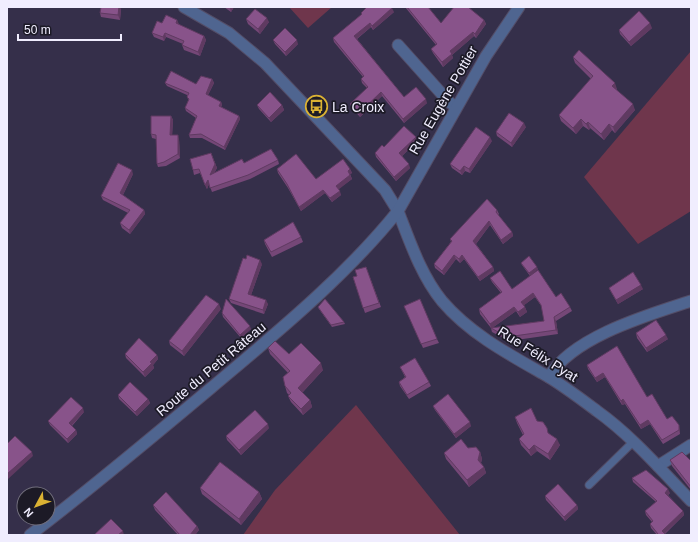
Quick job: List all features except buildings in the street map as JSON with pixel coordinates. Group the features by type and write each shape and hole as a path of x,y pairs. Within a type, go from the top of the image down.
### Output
{"street":[{"name":"Rue Félix Pyat","path":"184,7 229,33 265,63 385,190 398,212 414,253 442,300 464,323 515,359 549,377 598,411 658,466 691,501"},
{"name":"Rue Eugène Pottier","path":"398,212 486,56 519,7"},
{"path":"398,45 449,102 456,107"},
{"name":"Route du Petit Râteau","path":"30,535 87,492 289,323 382,232 398,212"},
{"path":"549,377 555,367 575,349 635,319 691,301"},
{"path":"658,466 691,445"}],"lane":[{"path":"589,485 633,442"}],"shaded area":[{"path":"289,7 332,7 308,28"},
{"path":"691,51 691,211 638,244 584,177"},
{"path":"356,405 460,535 243,535 275,490"}],"place":[{"name":"La Croix","path":"317,107"}]}
